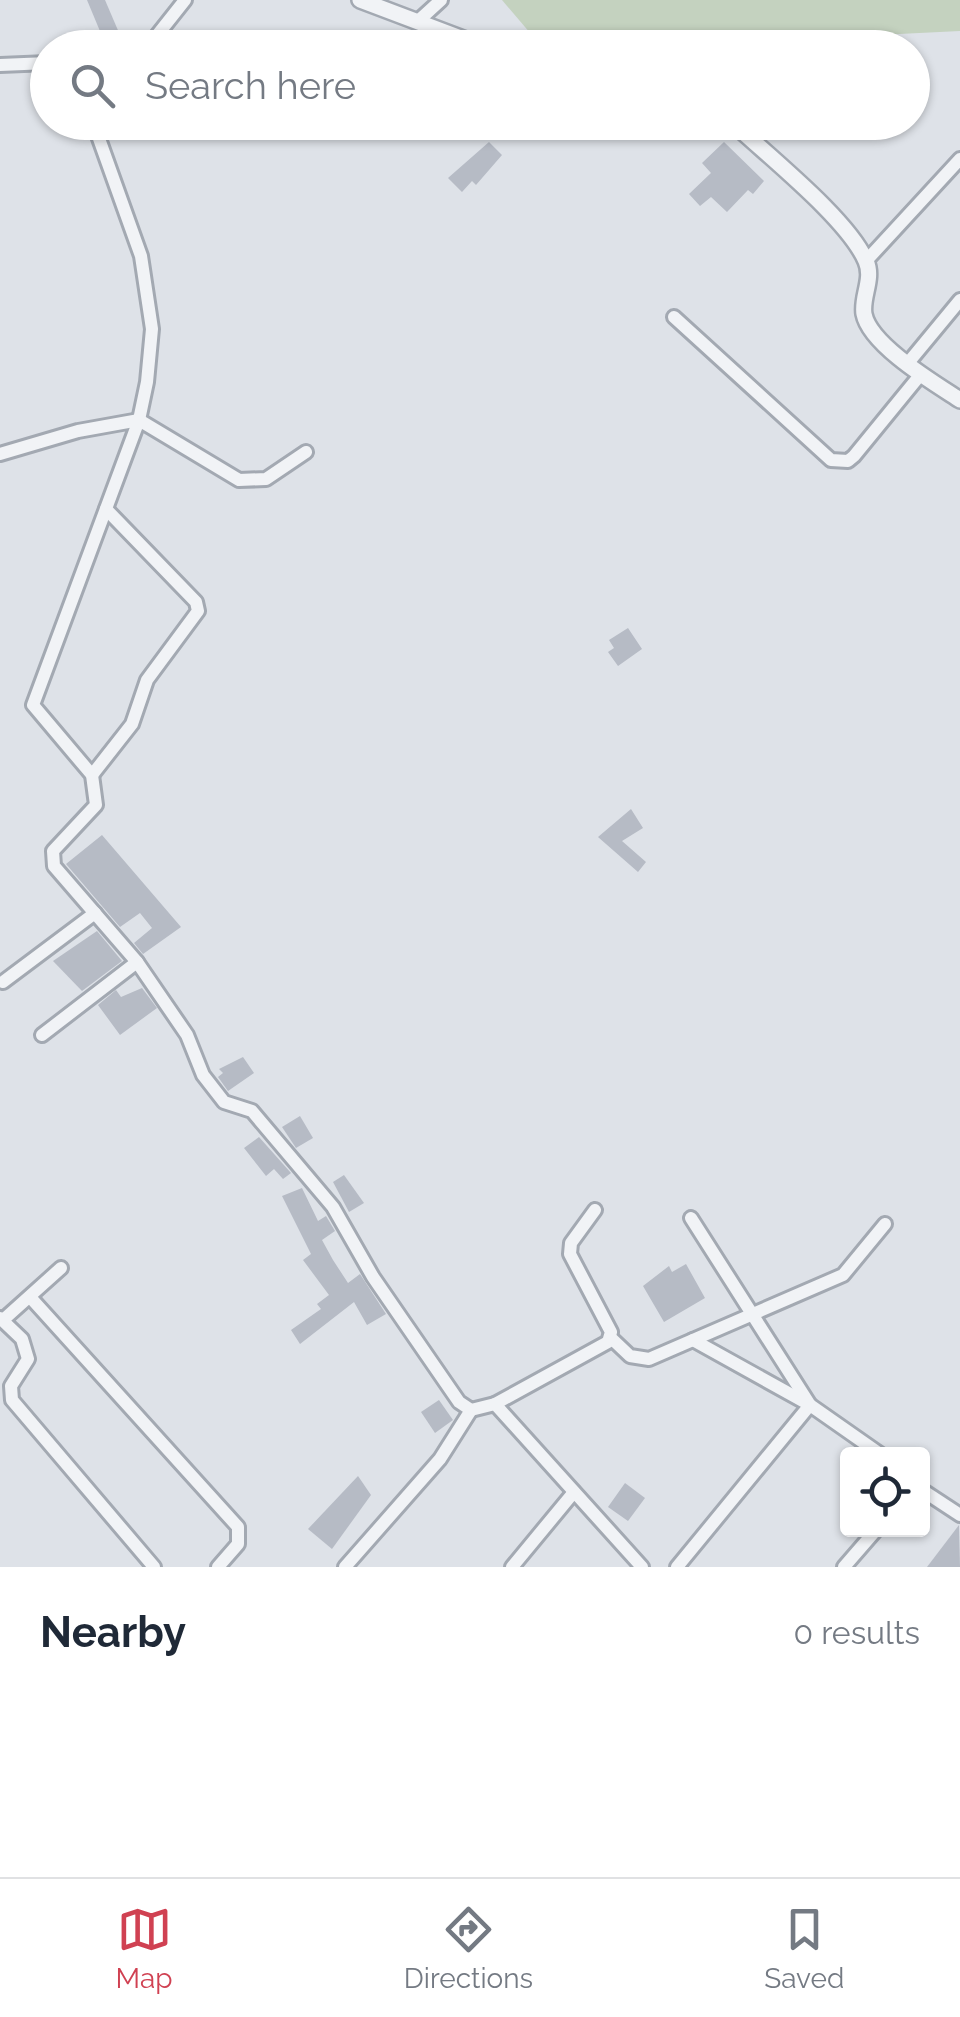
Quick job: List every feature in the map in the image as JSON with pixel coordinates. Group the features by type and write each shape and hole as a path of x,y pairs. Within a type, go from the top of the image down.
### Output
{"street":[{"path":"161,30 185,0"},
{"path":"360,0 439,30"},
{"path":"417,22 441,0"},
{"path":"0,65 30,64"},
{"path":"100,140 141,256 152,329 139,420 33,705 92,775 96,805 53,851 54,866 137,962 187,1036 203,1075 224,1102 252,1112 333,1208 405,1324 459,1402 471,1410"},
{"path":"751,140 835,219 866,261 869,284 863,311 870,330 960,400"},
{"path":"866,261 960,159"},
{"path":"674,316 831,460 848,461 960,300"},
{"path":"0,454 78,431 139,420 239,480 266,480 306,452"},
{"path":"92,775 132,724 147,680 198,612 196,602 106,508"},
{"path":"4,982 95,913"},
{"path":"42,1035 137,962"},
{"path":"595,1210 571,1243 570,1254 610,1337 637,1360 843,1275 884,1224"},
{"path":"691,1218 810,1405"},
{"path":"61,1268 2,1319 22,1339 28,1359 12,1386 12,1400 154,1567"},
{"path":"30,1296 238,1527 238,1544 218,1567"},
{"path":"345,1567 440,1459 471,1410 495,1404 610,1337"},
{"path":"693,1340 810,1405 870,1447"},
{"path":"495,1404 642,1567"},
{"path":"677,1567 810,1405"},
{"path":"512,1567 574,1492"},
{"path":"930,1495 960,1514"},
{"path":"844,1567 870,1537"}],"green space":[{"path":"502,0 960,0 960,31 528,30"}],"building":[{"path":"87,0 105,0 118,30 100,30"},
{"path":"489,142 502,155 476,185 472,181 462,192 448,178"},
{"path":"724,142 764,181 753,194 748,190 727,212 711,197 700,206 689,194 711,173 702,163"},
{"path":"628,628 642,649 618,666 608,652 614,648 609,640"},
{"path":"631,809 643,828 622,841 646,862 638,872 598,837"},
{"path":"102,835 181,927 143,954 134,943 152,928 140,913 120,927 66,864"},
{"path":"97,931 122,961 82,991 53,961"},
{"path":"142,988 157,1008 120,1035 98,1005 116,990 121,997"},
{"path":"243,1057 254,1073 228,1091 218,1077 223,1073 219,1069"},
{"path":"300,1116 313,1138 296,1148 282,1127"},
{"path":"259,1137 291,1173 283,1179 274,1169 266,1176 244,1148"},
{"path":"344,1175 364,1203 349,1212 333,1182"},
{"path":"302,1188 318,1221 326,1216 335,1231 322,1240 348,1283 360,1274 386,1314 367,1325 354,1302 300,1344 291,1330 321,1309 317,1304 329,1295 303,1260 311,1254 282,1196"},
{"path":"686,1264 705,1298 664,1322 643,1286 669,1266 672,1272"},
{"path":"439,1400 453,1420 435,1433 421,1412"},
{"path":"358,1476 371,1495 332,1549 308,1529"},
{"path":"625,1483 645,1498 628,1521 608,1507"},
{"path":"959,1525 960,1567 927,1567"}]}
